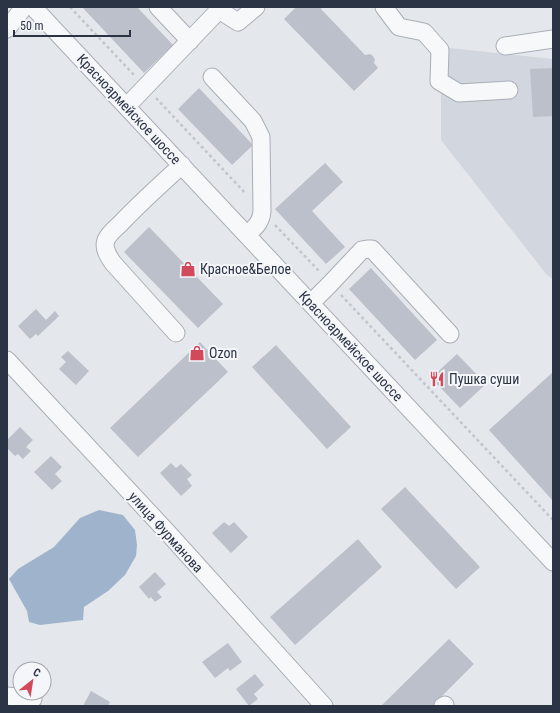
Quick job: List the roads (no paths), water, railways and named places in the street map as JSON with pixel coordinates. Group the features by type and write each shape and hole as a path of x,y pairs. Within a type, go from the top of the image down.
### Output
{"street":[{"path":"7,29 24,7"},
{"name":"Красноармейское шоссе","path":"33,7 553,562"},
{"path":"158,7 190,40"},
{"path":"127,106 190,40 218,8 238,22 256,7"},
{"path":"384,7 399,27 424,32 440,50 439,81 459,93 509,90"},
{"path":"505,46 553,39"},
{"path":"212,77 253,121 261,137 262,211 258,224 247,235"},
{"path":"176,333 107,255 105,247 106,240 111,233 182,165"},
{"path":"311,303 362,250 372,249 450,334"},
{"name":"улица Фурманова","path":"7,360 169,534 324,706"}],"water":[{"path":"99,510 123,515 135,530 137,545 136,556 125,575 108,591 84,607 83,620 40,625 29,622 27,611 9,579 18,569 54,547 80,518"}],"place":[{"name":"Красное&Белое","path":"188,269"},
{"name":"Ozon","path":"197,353"},
{"name":"Пушка суши","path":"437,379"}]}
